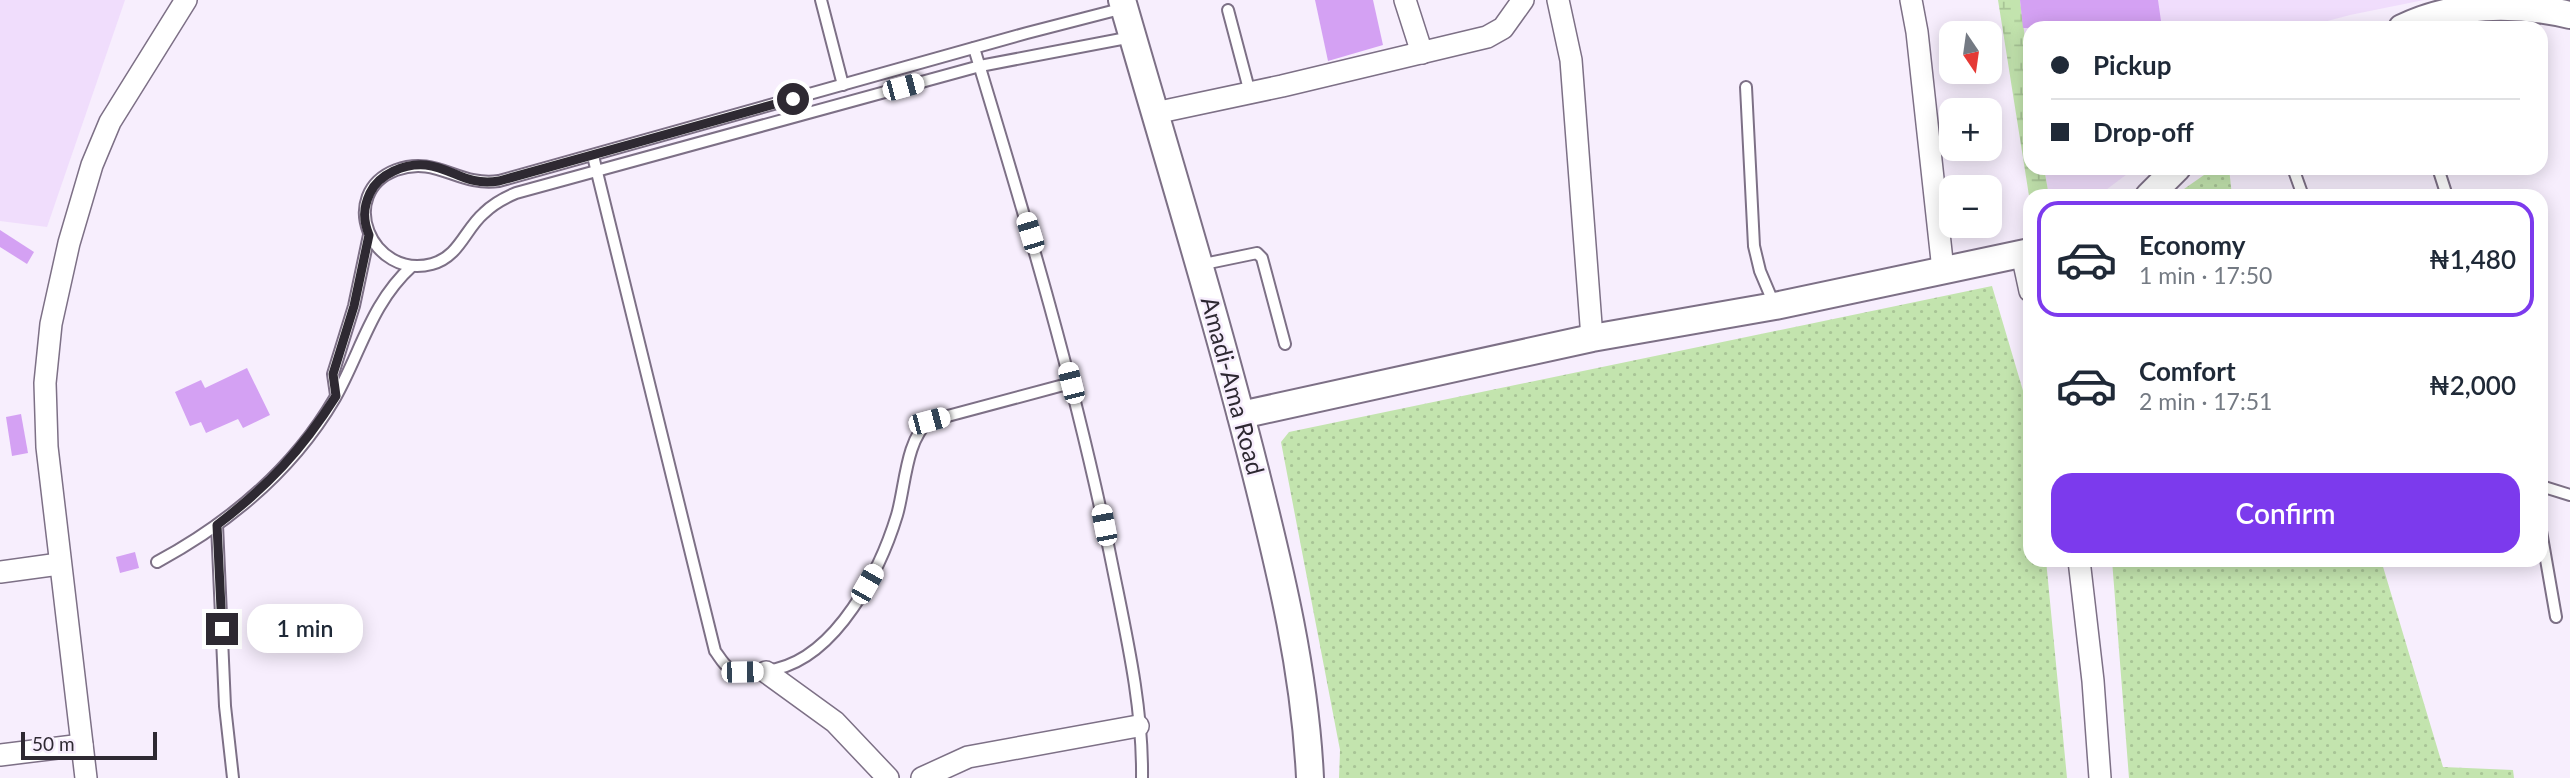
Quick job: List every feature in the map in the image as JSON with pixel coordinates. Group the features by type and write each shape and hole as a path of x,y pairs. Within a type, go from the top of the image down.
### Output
{"street":[{"path":"86,778 47,447 45,383 51,324 69,243 92,165 110,122 186,0"},
{"path":"1405,0 1422,52"},
{"path":"1155,113 1487,37 1503,28 1523,0"},
{"path":"1558,0 1571,60 1592,338"},
{"path":"1911,0 1942,270"},
{"name":"Amadi-Ama Road","path":"1123,4 1241,415 1295,638 1308,732 1310,778"},
{"path":"2416,21 2426,16 2477,4 2570,15"},
{"path":"2156,189 2170,175"},
{"path":"1241,415 1592,338 1775,306 2023,254"},
{"path":"0,572 59,564"},
{"path":"2080,567 2093,681 2100,778"},
{"path":"766,672 835,722 888,778"},
{"path":"922,778 968,757 1138,726"},
{"path":"0,755 82,745"}],"lane":[{"path":"821,0 844,85"},
{"path":"1123,4 499,181 483,183 425,165 394,171 382,178 372,189 365,206 365,224 369,235 383,254 399,263 412,266 434,264 450,255 484,212 516,193 980,66 1133,37"},
{"path":"1228,10 1250,93"},
{"path":"974,48 1056,323 1094,475 1133,673 1142,778"},
{"path":"1745,87 1754,246 1760,271 1775,306"},
{"path":"593,156 715,651 728,668 742,672 766,672 793,665 818,648 855,606 879,562 897,516 915,440 921,427 929,421 1071,383"},
{"path":"336,396 333,374 354,306 369,235"},
{"path":"1199,265 1258,253 1262,258 1286,344"},
{"path":"157,562 217,525 272,480 298,450 336,396 384,298 394,282 412,266"},
{"path":"2548,488 2570,495"},
{"path":"217,525 225,706 233,778"},
{"path":"2547,567 2556,617"}],"shaded area":[{"path":"0,0 125,0 47,227 0,221"},
{"path":"2020,0 2424,0 2327,21 2023,23"},
{"path":"2045,175 2126,175 2107,189 2048,189"}],"green space":[{"path":"1998,0 2020,0 2023,23 2023,158"},
{"path":"2026,175 2045,175 2048,189 2028,189"},
{"path":"2204,175 2230,175 2231,189 2184,189"},
{"path":"1992,286 2023,391 2023,567 2047,567 2067,778 1339,778 1340,750 1281,442 1289,432"},
{"path":"2113,567 2383,567 2443,767 2513,770 2514,778 2129,778"}],"building":[{"path":"1315,0 1373,0 1383,45 1328,61"},
{"path":"2020,0 2158,0 2161,21 2023,21 2023,28"},
{"path":"0,230 34,252 27,264 0,247"},
{"path":"247,368 270,415 243,428 238,419 206,433 201,422 190,426 175,392 201,380 205,388"},
{"path":"21,414 28,453 12,456 6,417"},
{"path":"135,552 139,568 120,573 116,557"}],"route":[{"path":"222,629 217,525 272,480 320,422 336,396 333,374 354,306 369,235 365,224 365,206 372,189 382,178 409,166 425,165 470,181 499,181 793,99"}]}
